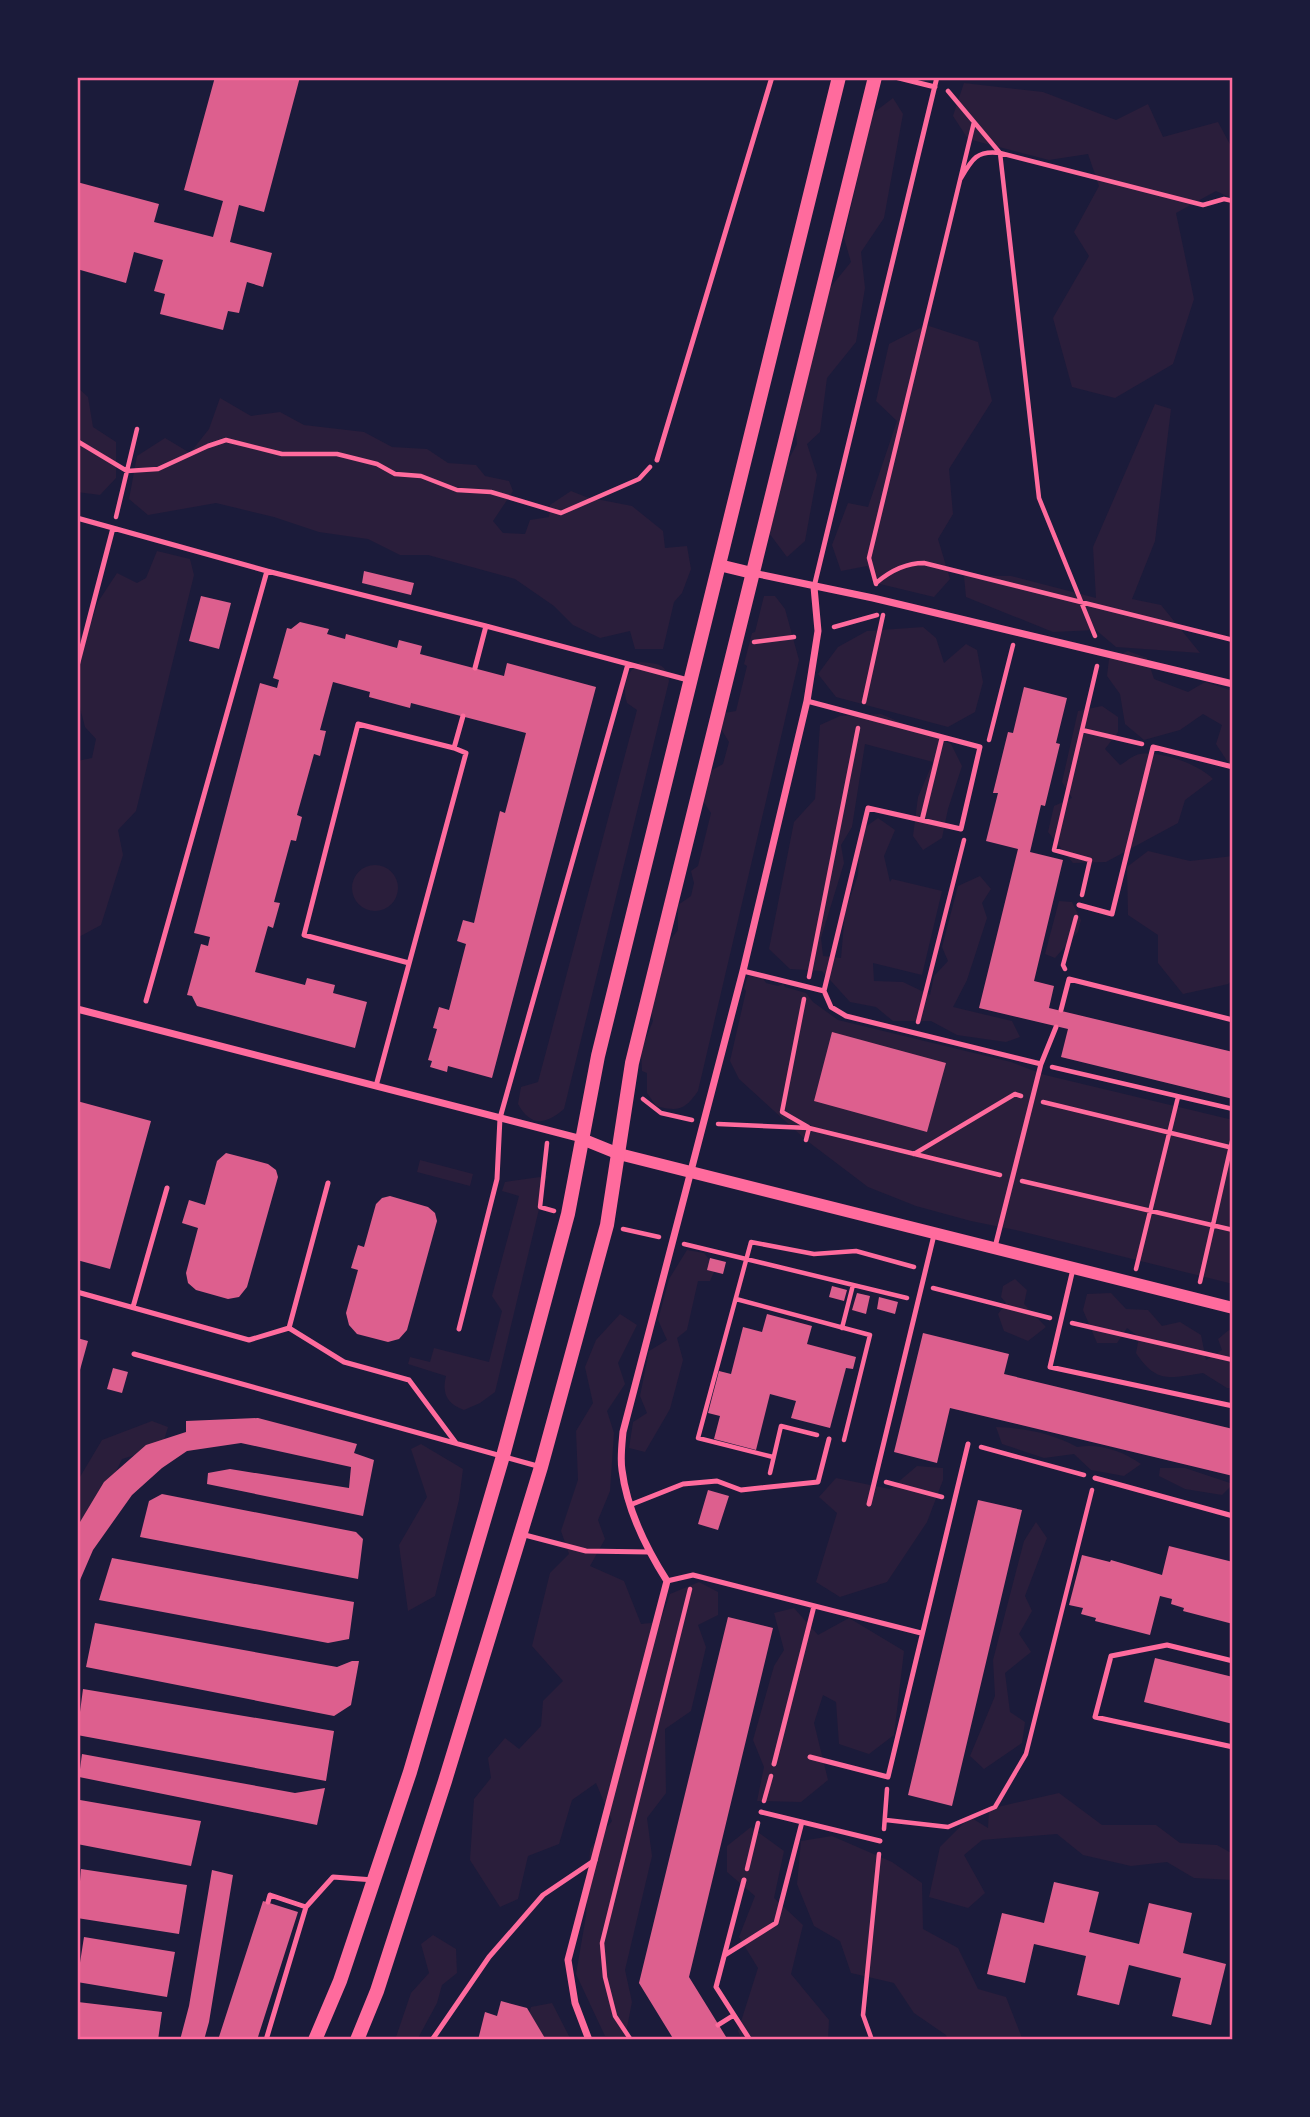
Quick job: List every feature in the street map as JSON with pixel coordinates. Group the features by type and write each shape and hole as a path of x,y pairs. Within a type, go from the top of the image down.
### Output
{"main road":[{"path":"315,2040 340,1980 410,1772 503,1456 568,1214 598,1056 839,77"},
{"path":"357,2040 377,1990 446,1781 541,1467 607,1225 632,1063 875,77"}],"street":[{"path":"719,565 887,601 1233,684"},
{"path":"589,2040 575,2003 568,1960 667,1581 649,1552 630,1505 622,1469 623,1432 743,971 807,702 818,631 814,587"},
{"path":"77,1009 583,1139 620,1154 691,1173 1233,1308"}],"lane":[{"path":"657,460 772,77"},
{"path":"895,77 935,87"},
{"path":"814,587 937,78"},
{"path":"77,518 267,571 691,681"},
{"path":"77,666 113,528"},
{"path":"146,1001 267,571"},
{"path":"475,668 486,626"},
{"path":"459,1329 497,1179 500,1118 628,664"},
{"path":"807,702 980,747 961,829 868,808 824,990 831,1007 846,1016 1041,1064"},
{"path":"454,748 463,716"},
{"path":"376,1086 466,753 358,724 304,935 409,963"},
{"path":"922,820 943,738"},
{"path":"1079,905 1112,914 1153,747 1233,767"},
{"path":"743,971 824,990"},
{"path":"1061,1010 1069,979 1233,1020"},
{"path":"994,1250 1041,1064 1056,1027"},
{"path":"289,1328 328,1183"},
{"path":"133,1307 167,1188"},
{"path":"869,1504 934,1235"},
{"path":"1073,1269 1050,1367 1233,1406"},
{"path":"77,1292 249,1340 289,1328 344,1362 410,1380 456,1443"},
{"path":"134,1354 541,1467"},
{"path":"630,1505 683,1484 717,1481 741,1490 818,1482 829,1438"},
{"path":"810,1756 888,1777 968,1444"},
{"path":"1095,1478 1233,1516"},
{"path":"520,1534 586,1550 649,1552"},
{"path":"667,1581 693,1575 921,1633"},
{"path":"774,1764 814,1606"},
{"path":"1233,1661 1167,1646 1111,1656 1095,1717 1233,1747"},
{"path":"761,1812 880,1841"},
{"path":"724,1955 776,1923 802,1822"},
{"path":"432,2040 489,1957 544,1895 595,1859"},
{"path":"266,2040 306,1907 333,1877 374,1880"},
{"path":"744,1880 716,1987 750,2040"},
{"path":"268,1902 270,1895 306,1907"},
{"path":"718,2025 734,2015"}],"path":[{"path":"937,78 1000,152 1039,498 1102,653"},
{"path":"867,618 876,583 869,558 974,122"},
{"path":"961,178 972,160 986,151 1000,152 1203,205 1224,198 1233,201"},
{"path":"113,528 137,429"},
{"path":"77,441 127,471 158,469 226,440 282,454 337,454 377,464 395,474 421,477 457,490 491,492 561,513 639,479 657,460"},
{"path":"876,583 886,574 912,563 924,564 1233,640"},
{"path":"809,1128 782,1112 861,716 887,601"},
{"path":"753,643 794,637"},
{"path":"1069,979 1063,965 1090,860 1054,850 1097,666"},
{"path":"1082,730 1153,747"},
{"path":"1041,1064 1233,1109"},
{"path":"641,1092 643,1100 661,1113 704,1123 809,1128 1013,1179"},
{"path":"914,1154 1015,1094 1032,1099"},
{"path":"1133,1284 1178,1097"},
{"path":"1058,1105 1232,1148"},
{"path":"806,1140 809,1128"},
{"path":"1196,1299 1233,1136"},
{"path":"1037,1184 1233,1230"},
{"path":"779,1247 781,1240"},
{"path":"773,1457 698,1438 751,1242 814,1254 856,1251 925,1269"},
{"path":"842,1328 853,1284"},
{"path":"872,1289 918,1300"},
{"path":"946,1292 1233,1360"},
{"path":"736,1299 870,1335 844,1442 781,1426 766,1488"},
{"path":"888,1777 886,1820 948,1827 995,1807 1026,1754 1095,1478 968,1444"},
{"path":"903,1487 954,1500"},
{"path":"631,2040 615,2016 605,1977 602,1943 693,1575"},
{"path":"872,2040 863,2015 880,1841"}],"shaded area":[{"path":"964,83 1043,92 1116,120 1148,104 1163,137 1218,122 1233,150 1233,199 1216,191 1176,213 1194,299 1173,364 1115,398 1072,387 1053,318 1089,256 1074,232 1099,186 1088,154 1049,160 968,139 953,116"},
{"path":"893,98 903,114 884,218 861,252 865,288 856,342 827,378 820,432 807,444 817,475 805,541 787,557 769,533 782,471 797,444 795,423 825,294 851,262 844,238 872,114"},
{"path":"926,325 978,342 992,401 949,469 953,514 938,539 950,579 934,597 876,583 867,566 841,571 832,545 848,503 868,507 897,421 876,401 889,344"},
{"path":"77,387 88,397 93,427 116,442 116,478 100,495 77,492"},
{"path":"220,398 251,416 280,412 304,425 364,432 392,447 427,449 448,463 476,465 485,476 509,481 513,491 493,521 503,533 525,534 530,520 549,517 550,505 571,491 586,497 632,506 663,531 665,548 687,546 691,569 682,593 674,602 663,649 635,649 630,631 600,638 573,625 554,606 515,579 428,555 400,555 368,539 319,532 274,517 216,503 148,515 129,499 137,456 165,438 190,453 209,429"},
{"path":"1155,404 1171,409 1155,541 1132,599 1161,605 1200,653 1116,647 1096,630 1053,632 966,597 964,576 1011,576 1096,598 1093,547"},
{"path":"157,551 190,559 194,575 136,811 118,830 123,855 101,925 77,938 77,761 92,758 96,739 85,727 77,696 77,664 98,602 117,573 137,583 146,578"},
{"path":"764,596 775,596 785,609 799,660 698,1091 685,1106 676,1109 664,1108 656,1106 647,1093 647,1073 642,1071 641,1050 653,1021 650,1005 667,944 678,930 678,905 691,896 694,883 691,871 698,866 711,813 700,797 705,774 723,764 729,742 721,729 724,713 736,711 747,666 744,664"},
{"path":"923,627 936,638 944,663 966,644 977,650 983,682 975,712 948,727 836,697 818,674 838,647 867,631"},
{"path":"1128,651 1147,658 1154,679 1188,692 1205,682 1233,691 1233,770 1216,744 1222,725 1203,714 1180,730 1144,740 1125,724 1120,694 1107,676 1109,659"},
{"path":"640,662 663,667 669,681 564,1109 545,1121 533,1120 518,1104 521,1087 538,1082 637,710 627,703 626,680 631,670"},
{"path":"1102,706 1118,717 1118,732 1105,749 1120,765 1137,755 1159,755 1189,764 1213,779 1185,800 1178,823 1106,862 1073,863 1048,832 1054,806 1072,798 1062,782 1078,711"},
{"path":"881,714 951,744 962,766 942,838 923,850 913,836 918,797 933,762 865,744 852,827 841,845 844,863 821,938 823,956 841,958 845,912 858,875 860,831 878,818 895,830 884,856 890,882 892,879 942,891 922,975 873,963 874,981 903,982 930,995 934,976 948,961 942,947 958,886 980,876 991,889 982,903 987,918 967,980 953,1007 1012,1021 1020,1037 1006,1042 957,1035 931,1021 893,1021 876,1007 850,1002 822,971 790,969 769,949 794,822 815,799 820,725 840,716"},
{"path":"1148,851 1190,861 1233,856 1233,979 1228,984 1183,994 1158,963 1158,935 1128,915 1127,867"},
{"path":"375,865 392,871 398,888 392,905 375,911 358,905 352,888 358,871"},
{"path":"1059,901 1072,902 1081,920 1078,932 1055,958 1045,954"},
{"path":"748,976 762,977 766,983 778,986 783,984 806,993 813,1002 838,1020 1011,1062 1045,1075 1233,1120 1233,1284 971,1221 916,1206 868,1187 806,1140 739,1079 730,1061"},
{"path":"420,1160 473,1174 470,1186 417,1172"},
{"path":"547,1176 495,1392 464,1410 449,1401 445,1392 446,1376 408,1364 410,1357 430,1362 434,1348 489,1362 502,1311 492,1296 519,1196 502,1191 505,1182"},
{"path":"687,1250 704,1253 716,1268 710,1281 698,1281 687,1330 677,1338 683,1360 670,1409 645,1452 629,1448 633,1422 647,1413 640,1396 649,1351 667,1340 658,1320 669,1279"},
{"path":"1015,1279 1027,1290 1024,1304 1046,1327 1028,1341 1004,1331 998,1314 1006,1303 1001,1297 1003,1286"},
{"path":"1111,1293 1126,1309 1148,1310 1162,1326 1180,1322 1201,1335 1206,1360 1222,1350 1218,1339 1229,1330 1233,1332 1233,1388 1227,1388 1203,1373 1172,1377 1157,1374 1136,1353 1139,1337 1127,1328 1117,1343 1097,1343 1083,1310 1087,1294"},
{"path":"620,1314 637,1325 618,1363 625,1384 607,1411 614,1433 610,1491 598,1520 605,1539 590,1566 624,1581 641,1624 660,1622 670,1594 699,1582 718,1592 718,1615 698,1625 706,1647 691,1711 665,1729 666,1793 647,1818 652,1856 625,1970 632,2002 625,2038 605,2036 576,1974 586,1916 590,1849 612,1821 596,1783 572,1800 559,1844 528,1856 518,1899 500,1907 470,1860 474,1799 491,1778 488,1758 505,1738 519,1749 541,1726 543,1701 563,1681 532,1646 550,1573 569,1554 561,1531 578,1480 576,1431 593,1403 585,1367 596,1340"},
{"path":"152,1421 168,1427 162,1447 122,1459 98,1510 77,1531 77,1482 102,1440"},
{"path":"996,1427 1038,1432 1077,1447 1110,1449 1141,1464 1124,1476 1091,1470 1074,1454 1044,1458 1002,1444"},
{"path":"421,1444 463,1469 459,1500 435,1596 408,1611 399,1545 427,1497 411,1449"},
{"path":"917,1466 943,1468 943,1480 927,1522 887,1582 840,1597 816,1582 837,1513 819,1497 836,1478 890,1489"},
{"path":"1160,1468 1185,1468 1233,1484 1222,1495 1185,1489 1159,1476"},
{"path":"1036,1522 1047,1538 1025,1596 1032,1611 1019,1634 1031,1652 1005,1673 1010,1712 1025,1722 1022,1743 984,1769 970,1756 995,1696 993,1660 1024,1541"},
{"path":"794,1608 818,1635 849,1618 904,1651 894,1735 869,1754 839,1744 836,1702 823,1695 814,1723 828,1780 801,1802 757,1801 764,1767 753,1740 774,1666 784,1650 774,1613"},
{"path":"1059,1793 1102,1825 1156,1825 1180,1843 1217,1845 1233,1854 1233,1880 1194,1878 1167,1862 1131,1866 1083,1855 1057,1834 982,1840 964,1855 985,1893 968,1908 929,1897 940,1847 970,1817 988,1828 989,1809"},
{"path":"751,1827 784,1851 774,1898 803,1925 791,1974 829,2020 828,2040 742,2040 738,2031 758,1968 739,1937 755,1896 727,1872 727,1846"},
{"path":"832,1836 892,1862 922,1883 923,1929 958,1948 978,1989 1006,1997 1022,2038 1028,2040 948,2040 946,2035 914,2013 894,1983 851,1973 840,1941 814,1926 797,1884 801,1841"},
{"path":"433,1935 456,1949 457,1973 442,1985 437,2003 417,2040 395,2040 411,1993 429,1973 421,1944"},
{"path":"552,2003 571,2040 521,2040 531,2007"}],"building":[{"path":"215,77 300,77 264,212 239,205 230,242 272,253 263,287 247,282 239,313 228,311 223,330 160,314 165,294 154,291 163,260 134,252 126,283 77,269 77,182 159,204 154,222 213,237 223,201 184,190"},
{"path":"364,571 414,583 411,595 362,583"},
{"path":"201,596 231,603 219,649 189,641"},
{"path":"300,622 329,629 327,634 345,639 346,634 397,648 399,640 422,646 420,654 504,676 507,663 596,687 492,1078 448,1066 447,1072 430,1067 432,1061 428,1060 437,1029 433,1028 439,1007 449,1010 466,944 457,941 463,920 474,923 500,811 505,813 526,733 411,703 410,708 369,697 370,692 333,682 320,730 326,731 320,756 314,754 297,815 302,817 296,841 291,840 274,902 280,903 273,928 268,926 255,972 305,985 307,978 335,985 333,993 367,1002 355,1048 197,1006 192,996 187,995 201,944 208,946 210,937 194,933 260,683 277,688 279,680 273,678 287,628 291,629"},
{"path":"1024,687 1067,698 1056,743 1060,744 1045,806 1041,805 1030,852 1063,860 1034,981 1054,986 1049,1008 1233,1052 1233,1099 1061,1057 1068,1029 979,1008 1018,849 986,841 998,793 993,793 1008,732 1013,733"},
{"path":"832,1032 946,1063 927,1132 814,1101"},
{"path":"77,1101 151,1121 110,1269 77,1260"},
{"path":"226,1153 268,1164 276,1170 278,1177 247,1287 239,1297 228,1299 196,1290 188,1283 186,1273 198,1228 182,1223 189,1200 205,1205 217,1161"},
{"path":"390,1196 428,1207 435,1213 437,1221 407,1330 399,1339 388,1342 357,1334 349,1325 346,1313 358,1270 351,1268 358,1245 364,1247 376,1204 382,1198"},
{"path":"710,1258 726,1262 723,1274 707,1270"},
{"path":"832,1286 847,1290 844,1301 829,1297"},
{"path":"857,1293 870,1296 866,1314 852,1310"},
{"path":"879,1297 898,1302 895,1314 877,1309"},
{"path":"767,1314 812,1326 807,1344 856,1357 853,1369 846,1368 830,1428 791,1418 796,1401 770,1394 756,1450 714,1439 720,1416 708,1413 719,1371 731,1374 743,1327 762,1332"},
{"path":"923,1333 1009,1354 1004,1374 1233,1429 1233,1476 950,1408 937,1463 894,1452"},
{"path":"77,1338 88,1341 78,1377 77,1377"},
{"path":"113,1368 128,1372 122,1393 107,1389"},
{"path":"258,1418 357,1444 354,1453 374,1460 363,1516 207,1484 208,1473 230,1469 349,1488 351,1467 241,1443 187,1451 162,1468 132,1495 93,1550 77,1587 77,1527 104,1482 146,1445 186,1432 186,1421"},
{"path":"708,1490 729,1496 718,1530 698,1524"},
{"path":"162,1494 356,1532 363,1539 358,1579 140,1537 149,1501"},
{"path":"978,1500 1022,1510 952,1806 908,1795"},
{"path":"1169,1546 1233,1562 1233,1624 1183,1611 1184,1608 1171,1604 1172,1599 1160,1596 1150,1635 1095,1621 1096,1618 1081,1614 1083,1608 1069,1605 1082,1555 1110,1562 1111,1560 1162,1575"},
{"path":"112,1558 354,1602 349,1639 328,1643 99,1600"},
{"path":"728,1617 773,1628 689,1977 728,2040 674,2040 639,1983"},
{"path":"95,1623 337,1667 359,1661 351,1705 334,1716 86,1667"},
{"path":"1155,1658 1233,1677 1233,1724 1144,1702"},
{"path":"83,1689 334,1731 326,1781 77,1735"},
{"path":"82,1754 295,1793 325,1788 317,1825 79,1777"},
{"path":"80,1800 201,1821 191,1866 77,1844"},
{"path":"81,1869 187,1885 179,1934 77,1918"},
{"path":"212,1870 233,1875 209,2022 204,2040 180,2040 189,2006"},
{"path":"1054,1882 1099,1892 1089,1932 1139,1944 1149,1903 1192,1913 1183,1953 1226,1964 1211,2025 1172,2016 1181,1978 1129,1965 1119,2005 1077,1995 1086,1956 1034,1944 1025,1983 987,1974 1002,1913 1044,1923"},
{"path":"263,1901 298,1912 257,2040 218,2040"},
{"path":"84,1937 175,1952 167,1997 77,1982"},
{"path":"501,2001 527,2008 546,2040 478,2040 485,2012 497,2016"},
{"path":"78,2002 162,2012 158,2040 77,2040"}]}
